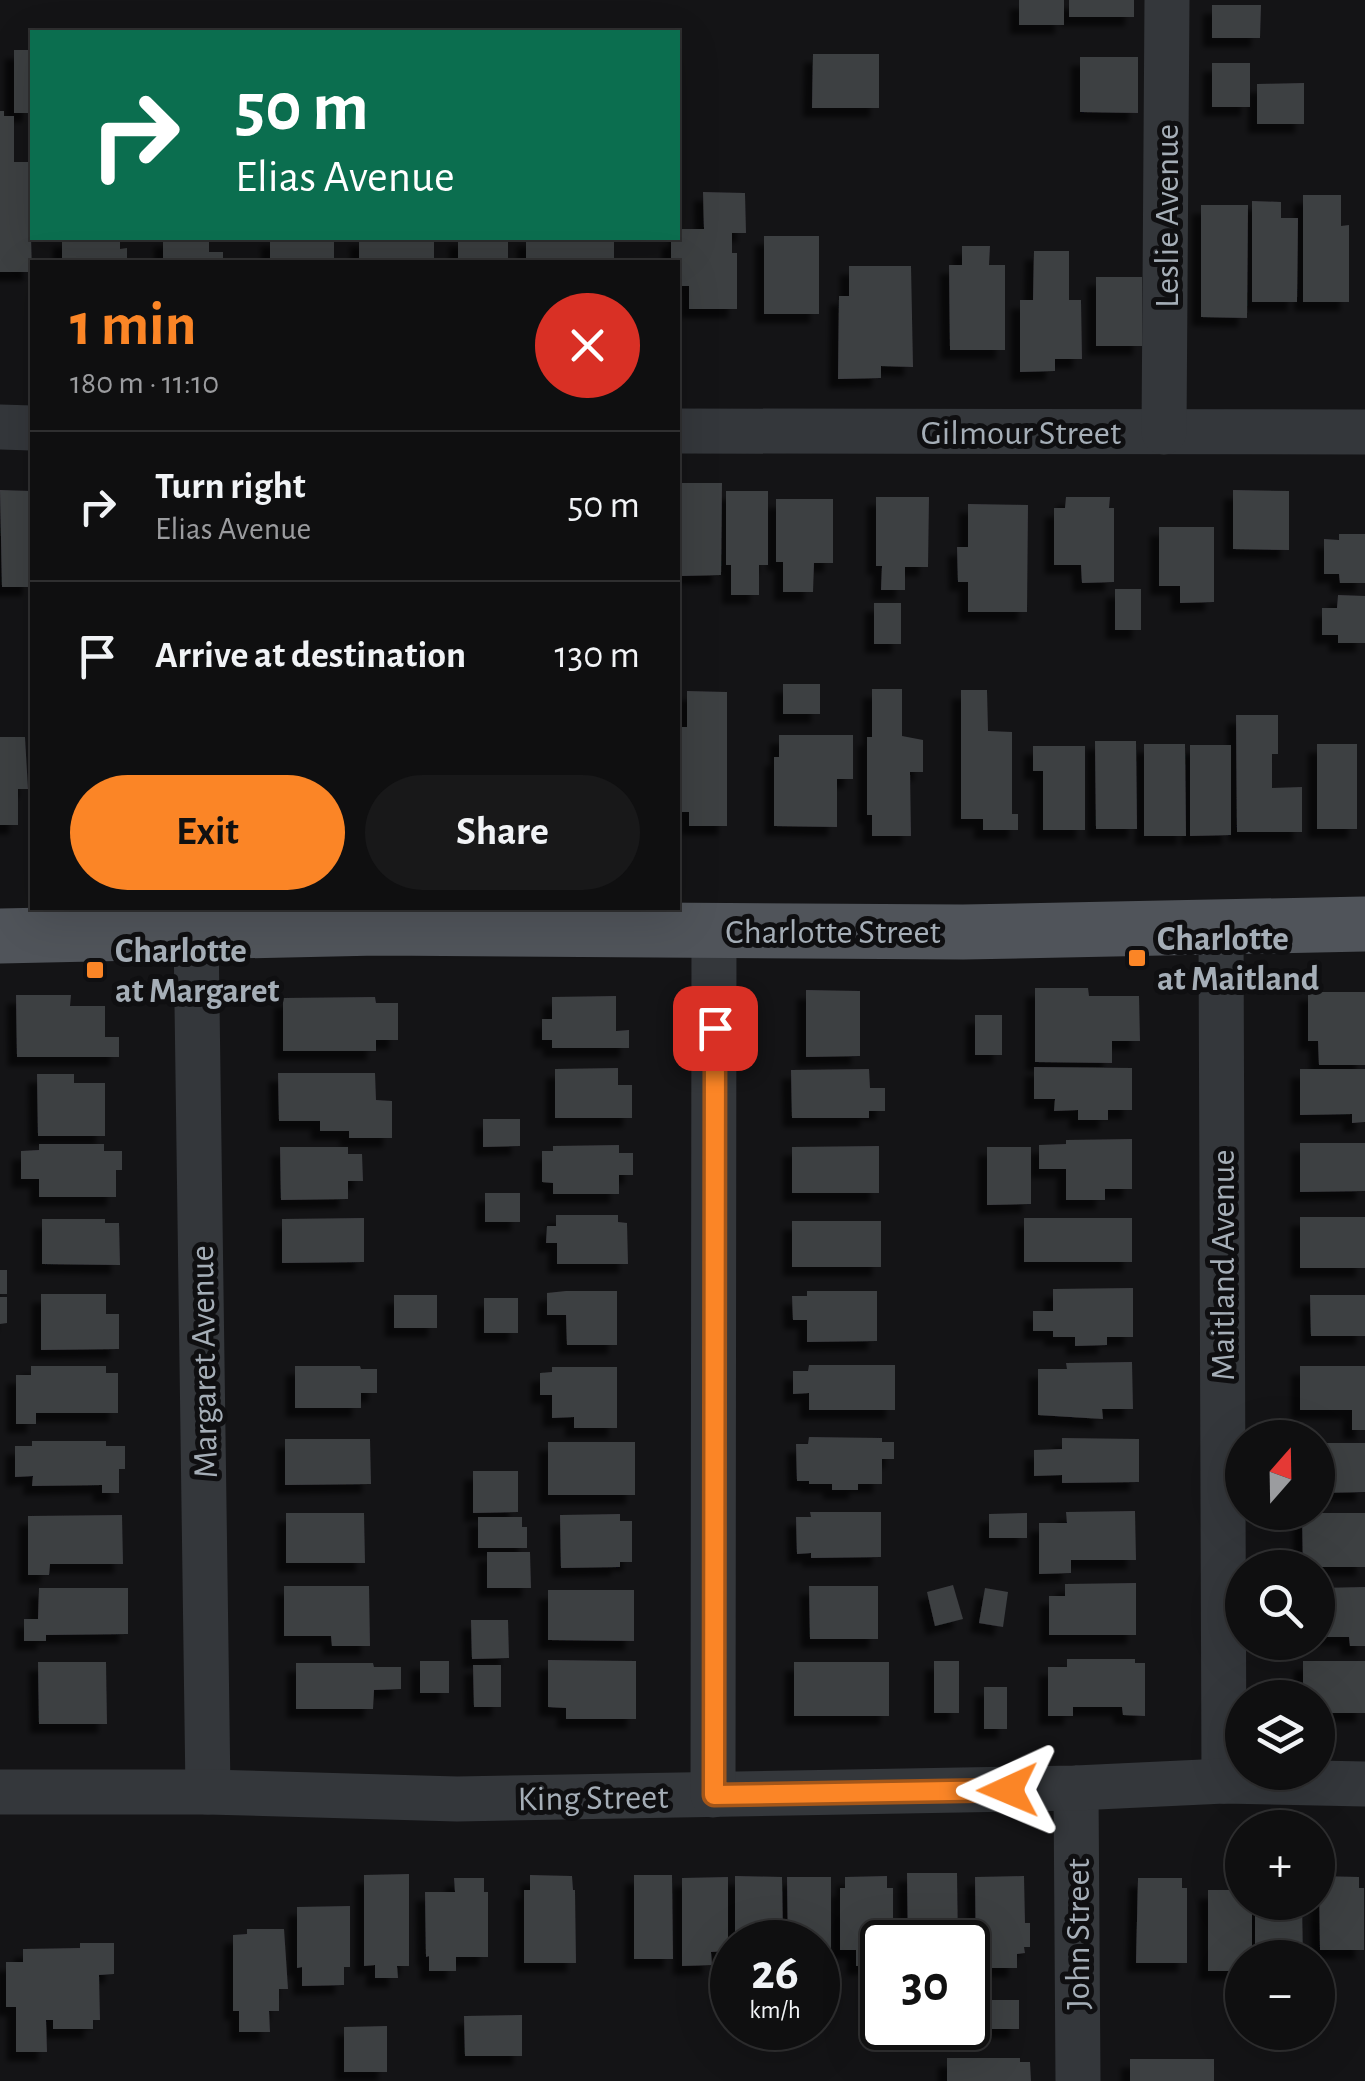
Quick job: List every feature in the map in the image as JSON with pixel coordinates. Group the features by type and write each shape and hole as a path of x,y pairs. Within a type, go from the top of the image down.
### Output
{"main road":[{"name":"Charlotte Street","path":"0,936 196,932 378,918 714,931 1221,929 1365,924"}],"street":[{"name":"Leslie Avenue","path":"1164,432 1168,0"},
{"path":"0,428 30,428"},
{"name":"Gilmour Street","path":"680,431 1365,432"},
{"name":"Maitland Avenue","path":"1221,929 1224,1781"},
{"path":"714,931 714,1795"},
{"name":"Margaret Avenue","path":"196,932 208,1792"},
{"name":"King Street","path":"0,1792 208,1792 457,1799 1076,1788 1224,1781 1365,1784"},
{"name":"John Street","path":"1076,1788 1078,2081"}],"building":[{"path":"1019,0 1064,0 1064,25 1019,25"},
{"path":"1069,0 1134,0 1134,17 1069,17"},
{"path":"1212,5 1261,5 1260,38 1212,38"},
{"path":"14,50 30,50 30,113 14,113"},
{"path":"813,54 879,54 879,108 812,108"},
{"path":"1080,57 1138,57 1138,113 1080,112"},
{"path":"1212,63 1250,63 1250,107 1212,107"},
{"path":"1304,83 1304,124 1257,124 1257,84"},
{"path":"0,111 4,111 4,116 14,116 14,162 29,162 32,260 30,272 0,272"},
{"path":"703,192 745,193 746,233 732,233 732,253 737,253 737,309 689,309 689,286 680,286 680,260 671,260 671,240 680,240 680,229 704,229"},
{"path":"1303,195 1341,195 1341,226 1349,225 1349,302 1303,302"},
{"path":"1252,201 1281,202 1281,218 1298,218 1297,302 1252,302"},
{"path":"1201,205 1248,205 1247,318 1201,317"},
{"path":"764,236 819,236 819,314 764,314"},
{"path":"62,240 120,240 120,249 127,248 127,260 62,260"},
{"path":"163,240 209,240 209,252 223,252 223,260 163,260"},
{"path":"270,240 334,241 334,260 270,260"},
{"path":"359,240 434,240 434,260 359,260"},
{"path":"458,240 508,240 508,260 458,260"},
{"path":"526,240 614,240 614,260 526,260"},
{"path":"962,246 990,246 989,265 1005,265 1005,350 950,350 949,265 962,265"},
{"path":"1034,251 1069,251 1069,300 1081,300 1082,359 1055,359 1055,371 1020,372 1020,300 1033,300"},
{"path":"849,266 911,266 913,367 881,366 881,378 838,379 839,296 849,296"},
{"path":"1096,277 1142,277 1142,346 1096,346"},
{"path":"682,483 722,483 721,575 682,576"},
{"path":"0,490 30,491 30,587 2,587"},
{"path":"1233,490 1289,491 1289,550 1233,549"},
{"path":"726,491 768,491 768,565 759,565 759,595 731,595 731,565 726,565"},
{"path":"876,497 929,497 928,567 905,567 905,590 881,590 882,566 876,566"},
{"path":"1066,497 1110,497 1109,508 1114,508 1114,582 1082,583 1081,565 1054,565 1054,508 1065,508"},
{"path":"776,499 833,499 833,563 814,563 813,592 783,592 783,562 776,562"},
{"path":"968,504 1028,505 1027,612 968,612 968,582 958,582 957,547 968,547"},
{"path":"1159,527 1214,527 1214,602 1180,603 1180,586 1159,586"},
{"path":"1339,534 1365,534 1365,583 1340,583 1339,574 1324,574 1324,539 1339,540"},
{"path":"1115,589 1141,589 1141,630 1115,630"},
{"path":"1338,595 1365,596 1365,643 1338,643 1338,635 1322,635 1322,608 1337,608"},
{"path":"874,603 901,603 901,644 874,644"},
{"path":"783,684 820,684 820,714 783,714"},
{"path":"872,689 902,689 902,736 923,740 923,772 910,772 911,836 872,836 872,815 867,815 867,737 872,737"},
{"path":"961,690 987,690 988,731 1012,732 1012,814 1018,814 1018,830 983,830 983,819 961,819"},
{"path":"687,691 727,692 727,826 689,826 689,812 680,812 680,727 687,727"},
{"path":"1236,715 1278,715 1278,754 1272,754 1272,788 1302,787 1302,832 1237,832"},
{"path":"779,735 853,735 853,779 837,779 837,827 774,826 774,757 779,757"},
{"path":"0,737 25,737 28,789 18,789 18,825 0,825"},
{"path":"1095,741 1136,741 1137,829 1096,829"},
{"path":"1144,744 1185,744 1186,836 1144,836"},
{"path":"1317,744 1357,744 1357,829 1317,829"},
{"path":"1190,745 1231,745 1231,835 1190,836"},
{"path":"1033,746 1085,746 1085,830 1043,830 1043,771 1033,771"},
{"path":"1035,988 1088,988 1089,996 1139,996 1140,1041 1112,1041 1112,1063 1035,1062"},
{"path":"806,990 860,991 860,1056 806,1057"},
{"path":"1308,992 1365,992 1365,1065 1319,1065 1318,1041 1308,1041"},
{"path":"16,995 71,995 70,1006 105,1006 105,1037 119,1037 119,1057 17,1057"},
{"path":"616,996 616,1031 629,1030 629,1048 552,1048 552,1040 542,1040 542,1019 552,1019 552,997"},
{"path":"375,997 376,1003 398,1003 398,1040 376,1040 376,1051 283,1051 283,998"},
{"path":"975,1015 1002,1015 1002,1055 975,1055"},
{"path":"1034,1067 1132,1068 1132,1110 1108,1110 1108,1120 1078,1120 1078,1110 1054,1111 1055,1099 1034,1099"},
{"path":"618,1068 618,1085 632,1085 632,1118 555,1118 555,1069"},
{"path":"869,1069 870,1088 885,1088 885,1111 869,1111 869,1118 792,1118 791,1070"},
{"path":"1300,1069 1365,1069 1365,1122 1352,1123 1352,1114 1300,1115"},
{"path":"278,1073 375,1073 376,1100 392,1101 392,1138 349,1138 349,1131 320,1131 320,1121 279,1121"},
{"path":"37,1074 74,1074 74,1083 105,1083 105,1136 38,1136"},
{"path":"483,1119 520,1119 520,1146 483,1147"},
{"path":"1132,1139 1132,1189 1105,1189 1105,1200 1066,1200 1066,1169 1039,1169 1039,1145 1066,1144 1066,1140"},
{"path":"1300,1143 1365,1143 1365,1191 1300,1192"},
{"path":"39,1144 104,1144 104,1151 122,1151 122,1170 116,1170 116,1197 39,1197 39,1179 21,1179 21,1151 39,1150"},
{"path":"619,1145 619,1153 633,1153 633,1175 619,1175 619,1194 553,1194 553,1183 542,1182 542,1151 553,1151 553,1146"},
{"path":"879,1146 879,1193 792,1193 792,1147"},
{"path":"280,1147 348,1147 348,1154 362,1154 363,1181 348,1181 348,1199 281,1200"},
{"path":"987,1147 1031,1147 1031,1204 987,1205"},
{"path":"485,1193 520,1193 520,1222 485,1222"},
{"path":"556,1215 618,1215 618,1222 627,1223 628,1264 557,1264 557,1243 546,1243 547,1226 556,1226"},
{"path":"1300,1217 1365,1217 1365,1268 1300,1268"},
{"path":"364,1218 364,1262 282,1263 282,1219"},
{"path":"1024,1218 1132,1218 1132,1262 1024,1262"},
{"path":"42,1219 105,1219 105,1223 119,1223 120,1265 42,1264"},
{"path":"792,1221 881,1221 881,1267 792,1267"},
{"path":"0,1270 7,1270 7,1294 0,1294"},
{"path":"1133,1288 1133,1337 1107,1337 1107,1345 1075,1346 1075,1337 1053,1337 1053,1331 1033,1331 1033,1311 1053,1311 1053,1289"},
{"path":"617,1291 617,1345 567,1345 566,1315 547,1315 547,1293"},
{"path":"807,1291 877,1291 877,1341 807,1342 807,1320 793,1320 792,1296 807,1296"},
{"path":"41,1294 106,1294 106,1314 119,1314 119,1349 41,1350"},
{"path":"394,1295 437,1295 437,1328 394,1328"},
{"path":"1310,1295 1365,1295 1365,1336 1311,1336"},
{"path":"0,1297 7,1297 7,1323 0,1324"},
{"path":"484,1298 518,1298 518,1333 484,1333"},
{"path":"1132,1362 1133,1409 1102,1409 1103,1419 1038,1415 1038,1369 1067,1369 1066,1363"},
{"path":"809,1365 895,1365 895,1410 809,1410 809,1393 793,1394 793,1371 808,1371"},
{"path":"31,1366 106,1366 106,1373 118,1373 118,1413 36,1413 36,1424 16,1424 16,1375 31,1375"},
{"path":"295,1366 377,1369 377,1393 361,1393 361,1408 295,1408"},
{"path":"1300,1366 1365,1366 1365,1430 1352,1430 1352,1410 1300,1410"},
{"path":"552,1367 617,1367 617,1428 574,1428 574,1417 552,1418 552,1395 540,1395 540,1373 552,1372"},
{"path":"809,1437 882,1438 882,1442 894,1442 894,1459 882,1459 882,1484 858,1484 858,1490 832,1490 832,1484 797,1481 796,1444 808,1444"},
{"path":"1062,1438 1139,1439 1139,1482 1062,1483 1062,1475 1034,1476 1034,1450 1062,1449"},
{"path":"285,1439 370,1439 371,1484 285,1485"},
{"path":"32,1441 106,1441 106,1446 125,1446 125,1469 119,1469 119,1493 102,1493 102,1485 32,1486 33,1476 15,1477 15,1446 32,1446"},
{"path":"548,1442 635,1442 635,1495 548,1495"},
{"path":"1335,1443 1365,1443 1365,1492 1335,1493"},
{"path":"473,1471 518,1471 518,1512 473,1513"},
{"path":"1135,1511 1136,1560 1071,1560 1071,1573 1039,1574 1039,1523 1067,1523 1066,1512"},
{"path":"810,1512 881,1512 881,1557 811,1558 811,1553 797,1554 796,1517 811,1517"},
{"path":"286,1513 364,1513 365,1563 286,1563"},
{"path":"1027,1513 1027,1538 989,1538 989,1514"},
{"path":"1335,1513 1365,1513 1365,1567 1335,1567 1335,1550 1303,1550 1302,1530 1335,1530"},
{"path":"620,1514 620,1521 632,1521 632,1562 620,1562 620,1567 561,1568 560,1515"},
{"path":"122,1515 123,1564 50,1564 49,1575 28,1575 28,1516"},
{"path":"478,1517 522,1517 522,1527 527,1527 527,1548 478,1548"},
{"path":"487,1552 530,1552 531,1588 487,1588"},
{"path":"1136,1583 1136,1635 1049,1635 1049,1596 1065,1596 1065,1584"},
{"path":"953,1585 963,1619 935,1626 927,1592"},
{"path":"284,1586 369,1586 370,1646 332,1646 331,1636 284,1636"},
{"path":"809,1586 878,1586 878,1639 810,1639"},
{"path":"1365,1587 1365,1646 1350,1646 1349,1637 1335,1637 1335,1588"},
{"path":"39,1588 128,1588 128,1634 46,1635 46,1641 24,1641 24,1619 38,1619"},
{"path":"985,1588 1008,1592 1003,1627 979,1623"},
{"path":"548,1590 634,1590 634,1641 548,1640"},
{"path":"471,1620 508,1620 509,1658 472,1659"},
{"path":"1067,1659 1135,1659 1135,1663 1145,1663 1145,1716 1123,1715 1122,1707 1073,1707 1073,1716 1048,1716 1048,1667 1067,1667"},
{"path":"548,1660 636,1661 636,1719 566,1719 566,1708 548,1707"},
{"path":"420,1661 449,1661 449,1693 420,1693"},
{"path":"934,1661 959,1661 959,1713 934,1713"},
{"path":"1303,1661 1365,1661 1365,1713 1335,1713 1335,1680 1303,1680"},
{"path":"38,1662 106,1662 107,1724 39,1724"},
{"path":"794,1662 889,1662 889,1716 794,1716"},
{"path":"296,1663 401,1667 401,1689 374,1690 373,1709 296,1709"},
{"path":"473,1665 501,1665 501,1707 474,1707"},
{"path":"984,1687 1007,1687 1007,1729 984,1729"},
{"path":"907,1873 957,1873 958,1920 908,1920"},
{"path":"409,1874 409,1966 397,1966 398,1978 375,1978 375,1965 364,1966 364,1875"},
{"path":"530,1875 572,1876 576,1963 524,1963 524,1890 530,1890"},
{"path":"634,1875 672,1875 673,1959 634,1959"},
{"path":"735,1876 782,1877 783,1920 735,1920"},
{"path":"887,1876 887,1888 893,1888 893,1920 860,1920 860,1966 856,1966 856,1950 840,1950 840,1888 845,1888 845,1877"},
{"path":"1024,1876 1030,1947 1017,1954 1017,1968 990,1968 990,1920 976,1920 975,1877"},
{"path":"1335,1876 1359,1877 1359,1888 1364,1888 1364,1950 1335,1950 1335,1940 1320,1940 1320,1920 1335,1920"},
{"path":"728,1877 728,1920 710,1920 710,1965 682,1966 682,1878"},
{"path":"787,1877 831,1877 831,1920 788,1920"},
{"path":"454,1878 484,1878 484,1892 488,1892 488,1957 456,1957 456,1971 429,1971 425,1892 455,1892"},
{"path":"1138,1878 1182,1878 1182,1888 1187,1888 1187,1963 1136,1963"},
{"path":"1208,1890 1225,1890 1225,1920 1252,1920 1252,1940 1225,1940 1225,1971 1208,1971"},
{"path":"350,1906 350,1967 344,1967 344,1985 302,1986 302,1967 297,1968 297,1907"},
{"path":"1255,1920 1302,1920 1303,1940 1255,1940"},
{"path":"247,1929 284,1929 288,1989 279,1989 279,2011 269,2011 270,2032 239,2032 239,2011 233,2011 233,1935 247,1934"},
{"path":"80,1943 114,1943 114,1974 99,1975 100,2020 93,2020 93,2029 53,2029 53,2020 46,2020 47,2052 16,2052 16,2007 6,2007 6,1962 23,1962 23,1949 80,1948"},
{"path":"990,2000 1019,2000 1019,2029 990,2029"},
{"path":"522,2015 522,2056 465,2056 464,2016"},
{"path":"387,2026 387,2072 344,2072 344,2027"},
{"path":"947,2058 1020,2058 1020,2062 1030,2062 1031,2081 947,2081"},
{"path":"1130,2059 1214,2059 1214,2081 1130,2081"}],"place":[{"name":"Charlotte at Maitland","path":"1137,958"},
{"name":"Charlotte at Margaret","path":"95,970"}],"route":[{"path":"715,1028 714,1795 1008,1790"}]}
